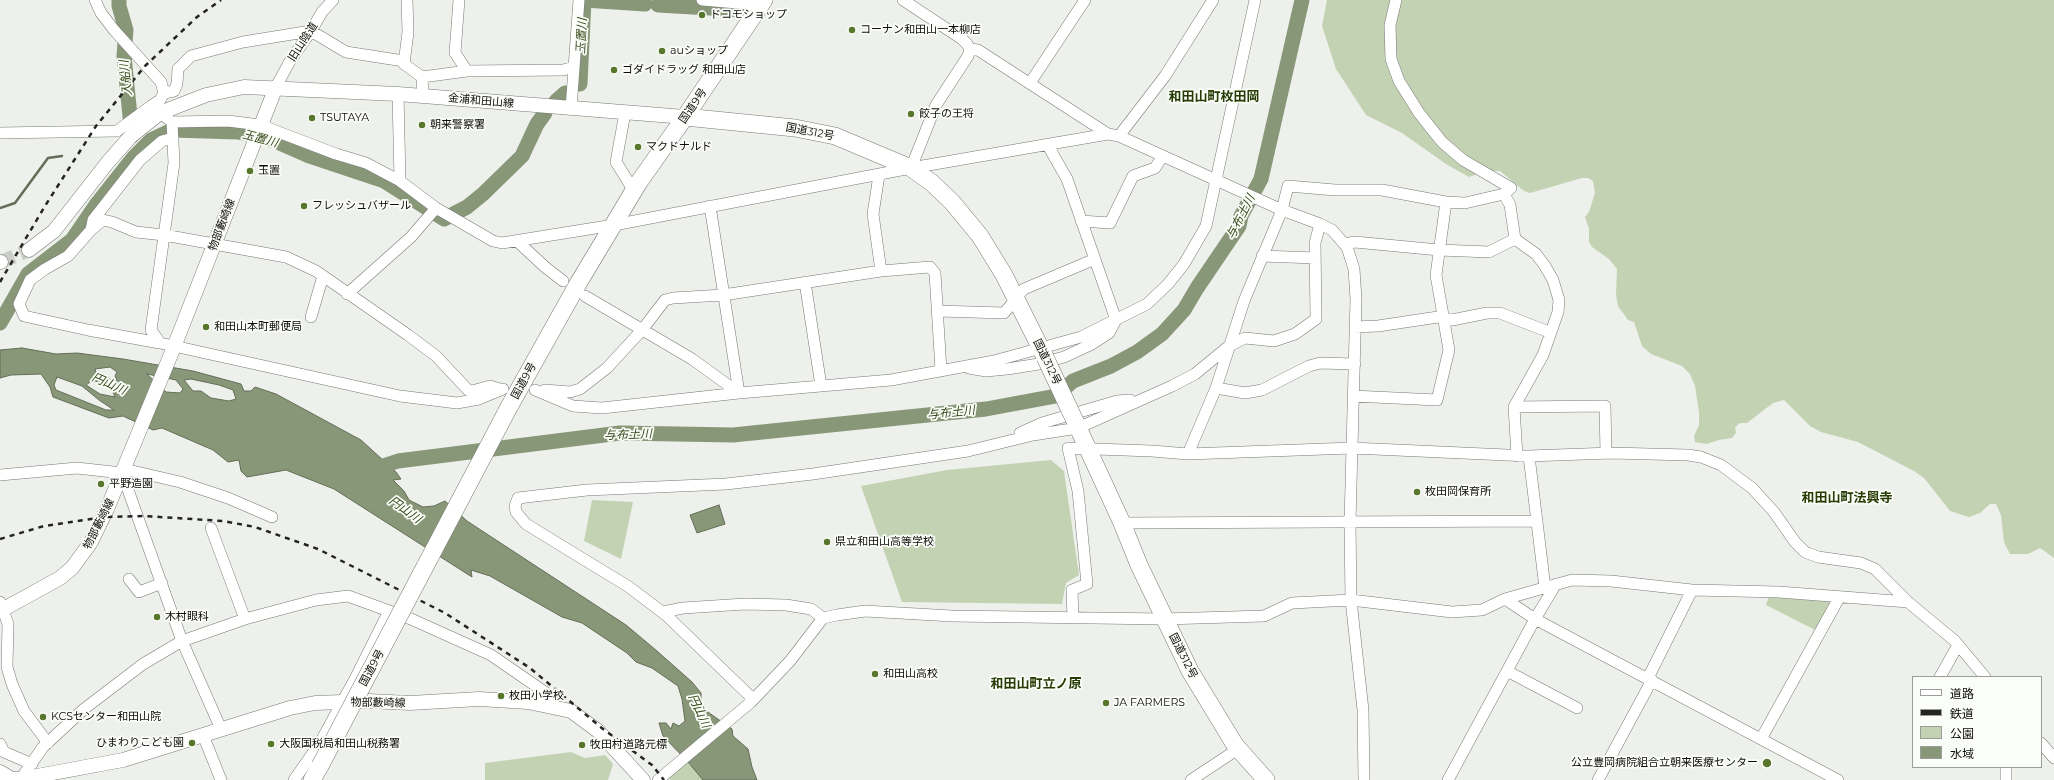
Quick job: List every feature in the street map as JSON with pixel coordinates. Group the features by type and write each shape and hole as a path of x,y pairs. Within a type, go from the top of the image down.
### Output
{"highway":[{"name":"国道9号","path":"316,773 509,407 614,225 634,191 762,2"},
{"name":"国道312号","path":"685,117 795,128 835,136 911,168 932,183 952,202 980,236 1004,275 1043,352 1122,523 1164,619 1190,671 1238,749 1266,780"}],"main road":[{"path":"29,250 54,231 108,162 156,110 206,95 244,87 276,87"},
{"name":"金浦和田山線","path":"276,87 398,94 685,117"},
{"name":"物部藪崎線","path":"1,608 44,588 72,568 91,542 124,469 173,349 276,87"},
{"name":"物部藪崎線","path":"0,772 20,780 123,760 290,708 316,703 410,703 479,699 528,702 571,711 598,732 643,780"}],"street":[{"path":"0,133 117,131 156,110 164,93 161,82 114,30 101,13 94,0"},
{"path":"322,12 323,0"},
{"name":"旧山陰道","path":"276,87 290,61 322,12 333,0"},
{"path":"407,0 408,32 404,64 422,77 467,71 563,70 574,67"},
{"path":"459,0 455,53 467,71"},
{"path":"571,108 579,0"},
{"path":"702,0 762,2"},
{"path":"903,0 962,39 970,49 968,56 936,105 911,168"},
{"path":"1030,83 1085,0"},
{"path":"941,371 935,273 930,267 881,271 723,295 673,298 665,300 642,330 606,368 580,389 570,392 535,390 573,406 602,408 739,393 891,380 941,371 962,366 1043,352 1082,337 1147,304 1168,284 1184,264 1206,226 1218,181 1256,0"},
{"path":"1188,454 1216,388 1244,301 1282,210 1288,186 1335,190 1382,190 1446,202 1465,203 1504,194 1511,188 1473,167 1442,142 1419,113 1399,81 1391,59 1390,25 1396,0"},
{"path":"1119,136 1165,76 1210,1"},
{"path":"164,93 174,91 177,84 178,68 191,56 243,42 311,31 346,52 404,61"},
{"path":"970,49 978,50 1108,134"},
{"path":"422,77 423,96"},
{"path":"398,94 400,181"},
{"path":"156,110 172,122 228,121 258,132 366,163 400,181 436,208 493,241 502,243 614,225 911,168 1108,134 1119,136 1282,210 1332,230 1344,244 1349,253 1354,269 1355,364 1350,522 1351,600 1363,710 1364,780"},
{"path":"625,113 616,162 634,191"},
{"path":"160,343 151,330 174,163 174,138 172,122"},
{"path":"91,230 93,220 140,160 162,141 174,138"},
{"path":"962,366 986,371 1039,364 1064,357 1109,334 1116,320 1067,179 1047,144"},
{"path":"1081,221 1110,223 1133,176 1155,168 1163,156"},
{"path":"879,175 873,214 881,271"},
{"path":"1504,194 1510,205 1515,238 1536,254 1553,280 1559,300 1558,312 1549,332 1543,355 1514,407 1517,456"},
{"path":"1353,396 1437,400 1450,350 1436,275 1446,202"},
{"path":"710,206 739,393"},
{"path":"347,294 411,237 436,208"},
{"path":"103,220 136,232 164,235 286,257 323,276 436,356 468,390 472,391 490,386 503,389 479,399 458,402 400,396 173,349 160,343 88,330 24,316 19,304 30,280 45,269 68,256 91,230 103,220"},
{"path":"752,700 663,612 629,587 526,524 516,512 515,506 518,498 587,490 726,484 813,474 968,450 1076,425 1172,386 1195,374 1229,346 1245,338 1274,342 1295,334 1316,319 1315,243 1320,224"},
{"path":"1344,244 1355,242 1439,250 1489,252 1515,238"},
{"path":"517,241 545,267 564,281"},
{"path":"1262,256 1315,258"},
{"path":"1021,292 1024,289 1095,259"},
{"path":"311,317 323,276"},
{"path":"805,282 821,386"},
{"path":"586,296 692,359 739,393"},
{"path":"938,311 1004,313 1011,305"},
{"path":"1355,327 1378,326 1438,317 1452,320 1487,313 1500,313 1549,332"},
{"path":"1216,388 1245,393 1262,390 1303,369 1320,363 1355,364"},
{"path":"994,444 1042,423 1117,401 1142,399"},
{"path":"1514,407 1605,406 1606,453"},
{"path":"1073,618 1072,590 1087,584 1078,491 1068,448 1188,454 1352,448 1517,456 1606,453 1688,456 1700,457 1721,465 1762,498 1795,542 1805,552 1818,557 1868,564 1889,581 1908,602 1958,645 1984,676"},
{"path":"1529,456 1545,588"},
{"path":"0,475 77,468 124,469 180,482 228,498 272,517"},
{"path":"124,469 182,641 221,729"},
{"path":"1122,523 1537,521"},
{"path":"211,528 245,619"},
{"path":"129,579 139,592 162,583"},
{"path":"662,777 752,700 790,661 823,618 865,611 952,616 1164,619 1264,616 1292,604 1351,600 1452,612 1482,610 1505,599 1572,580 1611,581 1692,590 1779,592 1839,598 1908,602"},
{"path":"1448,780 1535,619 1556,584"},
{"path":"1598,780 1650,679 1692,590"},
{"path":"20,780 36,756 84,709 143,664 182,641 245,619 316,600 348,596 389,611 492,655 549,694 551,706"},
{"path":"1761,739 1839,598"},
{"path":"1505,599 1535,619 1838,780"},
{"path":"663,612 683,608 745,604 786,605 811,609 823,618"},
{"path":"1,608 9,632 7,667 12,684 24,710 48,743"},
{"path":"294,780 320,743 389,611"},
{"path":"1941,676 1958,645"},
{"path":"1507,670 1577,708"},
{"path":"203,735 221,780"},
{"path":"0,744 4,752 32,764"},
{"path":"2042,744 2053,752"},
{"path":"1191,780 1238,749"},
{"path":"2006,768 2006,780"}],"green space":[{"path":"1327,0 2054,0 2054,558 2040,548 2028,554 2010,554 2004,542 2001,515 1996,504 1990,504 1980,513 1969,517 1950,511 1924,478 1914,471 1858,442 1821,432 1810,426 1784,400 1773,403 1747,423 1740,423 1735,427 1736,433 1732,438 1707,444 1695,442 1694,436 1699,425 1699,412 1695,386 1690,374 1682,366 1651,354 1642,346 1634,322 1628,320 1618,306 1616,295 1617,269 1609,259 1592,247 1589,242 1589,229 1585,217 1589,212 1595,193 1593,181 1588,178 1582,178 1530,193 1524,191 1500,171 1487,171 1469,177 1446,164 1402,133 1366,115 1336,69 1322,26"},
{"path":"1051,460 1064,471 1079,575 1066,583 1062,604 902,602 861,486 947,470"},
{"path":"592,500 633,502 621,559 584,541"},
{"path":"1769,596 1839,598 1819,632 1766,605"},
{"path":"571,752 585,758 605,755 613,764 608,780 485,780 485,763"},
{"path":"688,762 703,780 670,780 668,777"}],"water":[{"name":"円山川","path":"22,348 56,354 77,353 193,371 241,384 244,391 251,391 255,387 276,394 361,440 396,472 401,479 393,480 404,491 409,500 423,507 434,506 445,501 467,521 626,625 657,651 692,682 701,693 701,703 705,710 732,729 733,736 748,749 757,780 703,780 663,736 659,723 666,723 671,729 673,723 679,726 685,721 682,699 678,686 652,668 636,662 627,653 582,623 562,617 490,576 471,570 472,577 334,489 286,470 247,477 241,471 239,460 228,462 213,450 162,428 153,430 123,416 109,418 53,397 50,387 41,374 11,375 0,378 0,350","holes":["110,367 117,372 115,376 117,381 113,382 106,375 102,377 96,372 95,369","147,374 176,380 183,389 180,393 166,392","57,377 82,386 114,410 106,410 56,390 54,385","191,379 219,385 233,390 236,399 229,401 211,398 201,391 193,391 184,380","93,380 111,388 115,397 100,394 86,385"]},
{"path":"719,505 725,524 697,533 690,515"}],"waterway":[{"name":"入船川","path":"119,0 119,6 126,30 124,56 132,136"},
{"name":"玉置川","path":"580,84 584,0 645,4"},
{"name":"与布土川","path":"368,471 398,461 620,433 733,435 986,409 1056,396 1073,381 1111,366 1137,352 1162,334 1184,310 1239,226 1241,216 1261,179 1302,0"},
{"name":"玉置川","path":"658,5 744,10"},
{"name":"玉置川","path":"556,101 565,93"},
{"name":"玉置川","path":"0,323 28,274 72,240 96,205 134,157 151,140 172,130 238,132 268,138 309,156 384,181 444,219 467,207 483,194 522,156 537,124 545,113"},
{"path":"0,208 15,203 48,158 62,156"}],"tunnel":[{"path":"1,262 29,250"}],"railway":[{"path":"0,282 45,206 96,126 145,66 197,17 221,0"},
{"path":"0,539 44,526 104,517 144,516 223,521 255,527 318,549 445,613 530,668 603,729 652,765 664,780"}],"place":[{"name":"ドコモショップ","path":"702,15"},
{"name":"コーナン和田山一本柳店","path":"852,30"},
{"name":"auショップ","path":"662,51"},
{"name":"ゴダイドラッグ 和田山店","path":"614,70"},
{"name":"餃子の王将","path":"911,114"},
{"name":"TSUTAYA","path":"312,118"},
{"name":"朝来警察署","path":"422,125"},
{"name":"マクドナルド","path":"638,147"},
{"name":"玉置","path":"250,171"},
{"name":"フレッシュバザール","path":"304,206"},
{"name":"和田山本町郵便局","path":"206,327"},
{"name":"平野造園","path":"101,484"},
{"name":"枚田岡保育所","path":"1417,492"},
{"name":"県立和田山高等学校","path":"827,542"},
{"name":"木村眼科","path":"157,617"},
{"name":"和田山高校","path":"875,674"},
{"name":"枚田小学校","path":"501,696"},
{"name":"JA FARMERS","path":"1106,703"},
{"name":"KCSセンター和田山院","path":"43,717"},
{"name":"ひまわりこども園","path":"192,743"},
{"name":"大阪国税局和田山税務署","path":"271,744"},
{"name":"牧田村道路元標","path":"582,745"},
{"name":"公立豊岡病院組合立朝来医療センター","path":"1767,763"}],"district":[{"name":"和田山町枚田岡","path":"1214,97"},
{"name":"和田山町法興寺","path":"1847,498"},
{"name":"和田山町立ノ原","path":"1036,684"}]}
